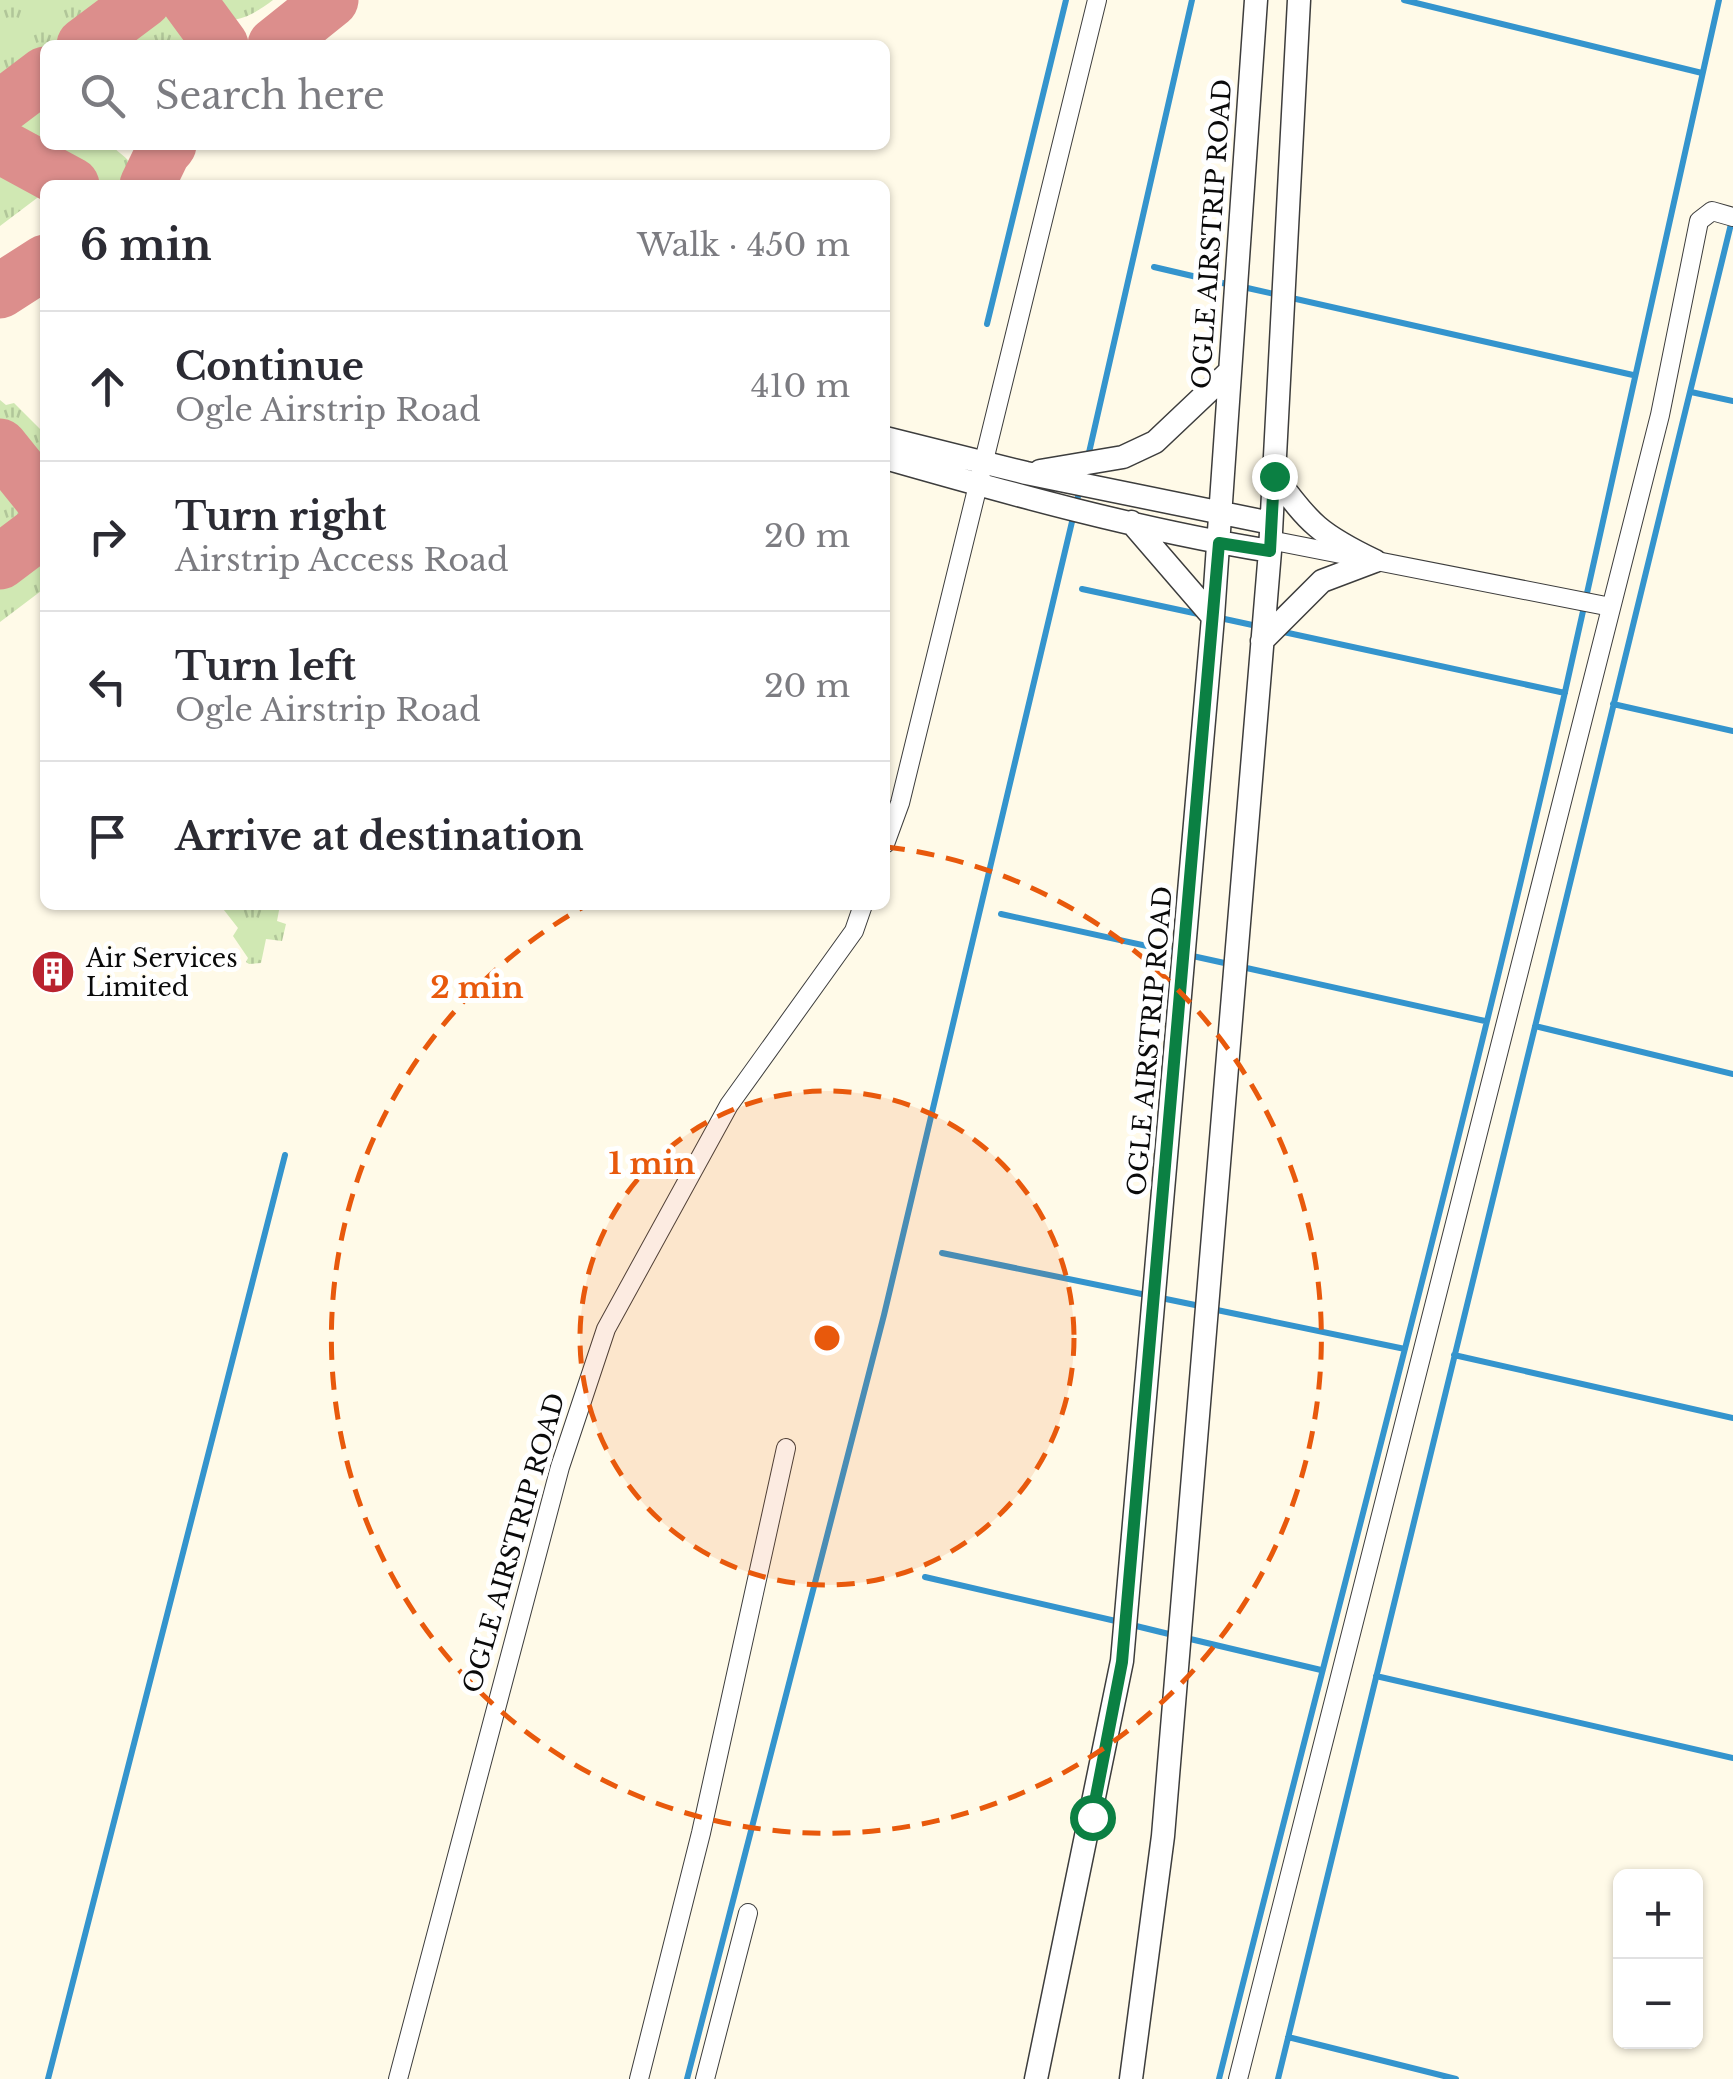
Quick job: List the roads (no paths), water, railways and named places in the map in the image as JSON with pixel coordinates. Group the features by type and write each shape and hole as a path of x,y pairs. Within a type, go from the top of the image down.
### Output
{"street":[{"path":"890,830 900,803 1097,0"},
{"name":"OGLE AIRSTRIP ROAD","path":"1036,2079 1122,1662 1219,543 1256,0"},
{"path":"1131,2079 1163,1836 1262,641 1299,0"},
{"path":"1238,2079 1660,414 1699,222 1712,211 1733,216"},
{"path":"890,459 982,473 1026,473 1123,457 1155,442 1230,371"},
{"path":"890,440 1131,522 1219,543 1270,538"},
{"path":"1026,473 1220,512 1270,538 1611,608"},
{"path":"1274,476 1305,518 1334,541 1375,561"},
{"path":"1131,522 1213,617"},
{"path":"1262,641 1322,581 1375,561"},
{"name":"OGLE AIRSTRIP ROAD","path":"398,2079 560,1467 606,1329 729,1105 854,930 861,910"},
{"path":"639,2079 701,1833 786,1448"},
{"path":"705,2079 748,1913"}],"waterway":[{"path":"987,324 1066,0"},
{"path":"1088,457 1192,0"},
{"path":"1404,0 1702,73"},
{"path":"1219,2079 1524,866 1719,0"},
{"path":"1278,2079 1732,220"},
{"path":"1154,267 1231,285"},
{"path":"1243,287 1633,375"},
{"path":"1691,392 1733,401"},
{"path":"687,2079 884,1315 1080,488"},
{"path":"1082,589 1203,615"},
{"path":"1220,618 1257,626"},
{"path":"1279,631 1565,693"},
{"path":"1613,704 1733,731"},
{"path":"1001,914 1229,964"},
{"path":"1242,967 1485,1021"},
{"path":"1535,1026 1733,1074"},
{"path":"48,2079 285,1155"},
{"path":"942,1253 1200,1306"},
{"path":"1212,1309 1405,1349"},
{"path":"1454,1355 1733,1418"},
{"path":"925,1577 1120,1622"},
{"path":"1132,1625 1173,1635"},
{"path":"1186,1638 1321,1670"},
{"path":"1376,1676 1733,1758"},
{"path":"1288,2037 1456,2079"}],"place":[{"name":"Air Services Limited","path":"53,972"}]}
